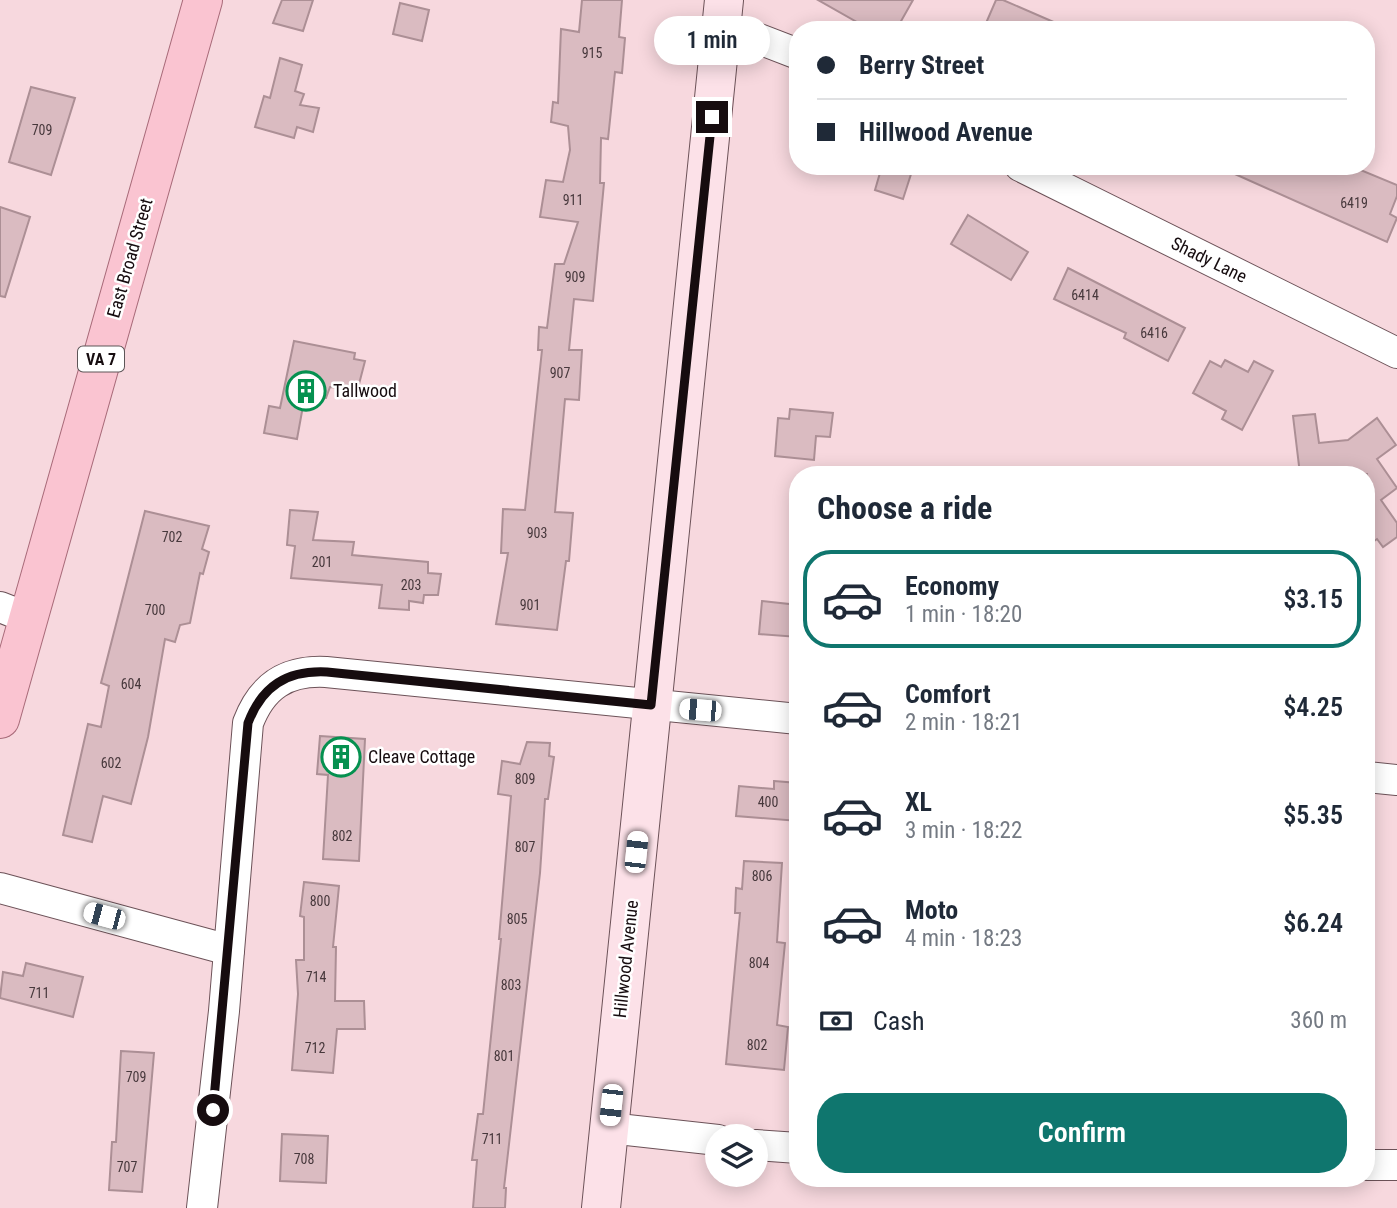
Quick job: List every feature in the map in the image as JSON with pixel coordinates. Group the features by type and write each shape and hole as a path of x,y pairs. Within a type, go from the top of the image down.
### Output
{"main road":[{"name":"East Broad Street","path":"0,719 14,612 203,0"},
{"name":"Hillwood Avenue","path":"601,1208 722,17"}],"street":[{"path":"722,17 754,37 789,51"},
{"name":"Shady Lane","path":"1038,175 1397,353"},
{"path":"202,1208 229,950 248,723 255,704 276,682 306,671 327,672 789,718"},
{"path":"1375,778 1397,780"},
{"path":"0,888 229,950"},
{"path":"609,1128 705,1139"},
{"path":"768,1145 789,1147"},
{"path":"1375,1165 1397,1165"}],"building":[{"path":"282,0 313,0 303,31 273,23"},
{"path":"582,0 622,0 619,37 625,38 622,73 615,72 608,139 601,138 600,183 604,183 593,301 574,299 569,350 582,350 579,400 565,399 555,512 573,513 569,561 566,561 557,630 496,624 508,553 501,553 503,509 525,510 542,350 538,350 539,327 547,328 555,264 564,264 578,222 540,217 546,180 563,182 570,150 568,126 551,122 553,102 558,103 561,29 579,32"},
{"path":"818,0 913,0 901,21 855,21"},
{"path":"996,0 1003,0 1051,21 987,21"},
{"path":"400,3 429,10 422,41 393,34"},
{"path":"280,58 302,65 295,91 304,94 300,105 319,108 313,132 297,127 294,138 255,127 264,96 270,98"},
{"path":"31,87 75,98 51,175 9,162"},
{"path":"879,175 911,175 903,199 875,190"},
{"path":"1237,175 1373,175 1397,185 1397,196 1390,214 1397,218 1387,242"},
{"path":"0,207 30,217 5,297 0,296"},
{"path":"968,215 1028,252 1011,280 951,244"},
{"path":"1068,268 1185,328 1168,361 1124,338 1126,333 1054,299"},
{"name":"Tallwood","path":"294,341 355,353 354,359 365,361 358,388 330,387 326,398 305,395 297,439 264,433 269,406 280,408"},
{"path":"1225,360 1248,372 1254,361 1273,371 1242,430 1222,419 1226,411 1193,393 1210,361 1221,367"},
{"path":"790,409 833,413 830,437 816,436 814,460 775,456 778,418 789,419"},
{"path":"1315,414 1319,443 1348,440 1377,418 1396,445 1377,459 1397,488 1381,500 1397,523 1397,537 1383,547 1377,539 1375,540 1375,466 1299,466 1293,416"},
{"path":"290,510 318,512 313,540 354,542 352,555 428,562 428,573 441,574 438,595 424,595 423,603 409,601 409,610 379,608 382,585 291,578 295,546 287,545"},
{"path":"145,511 209,526 202,549 209,552 203,574 200,573 190,623 180,625 175,642 165,639 148,737 131,804 103,796 92,842 63,835 88,724 101,727 109,686 101,683"},
{"path":"762,601 789,604 789,636 759,634"},
{"path":"320,736 365,739 359,861 323,859 328,775 317,774"},
{"path":"527,742 550,743 549,756 554,757 548,799 545,799 540,873 504,1188 505,1208 473,1208 477,1160 472,1160 478,1114 483,1114 501,939 511,796 498,794 502,761 520,764"},
{"path":"774,781 789,782 789,820 736,816 739,786 774,789"},
{"path":"744,861 782,863 777,942 785,943 777,1025 788,1027 784,1070 726,1064 740,913 735,913 736,888 742,889"},
{"path":"304,882 339,886 333,947 336,947 335,1001 364,1001 365,1029 337,1029 333,1073 292,1070 298,994 296,960 304,960 304,917 300,916"},
{"path":"26,963 83,977 73,1017 0,998 3,972 23,976"},
{"path":"121,1051 154,1053 142,1192 109,1190 112,1142 116,1142"},
{"path":"282,1134 328,1136 326,1183 280,1181"}],"place":[{"name":"Tallwood","path":"306,391"},
{"name":"Cleave Cottage","path":"341,757"}],"route":[{"path":"213,1110 248,723 255,704 268,688 285,677 306,671 651,705 712,117"}]}
